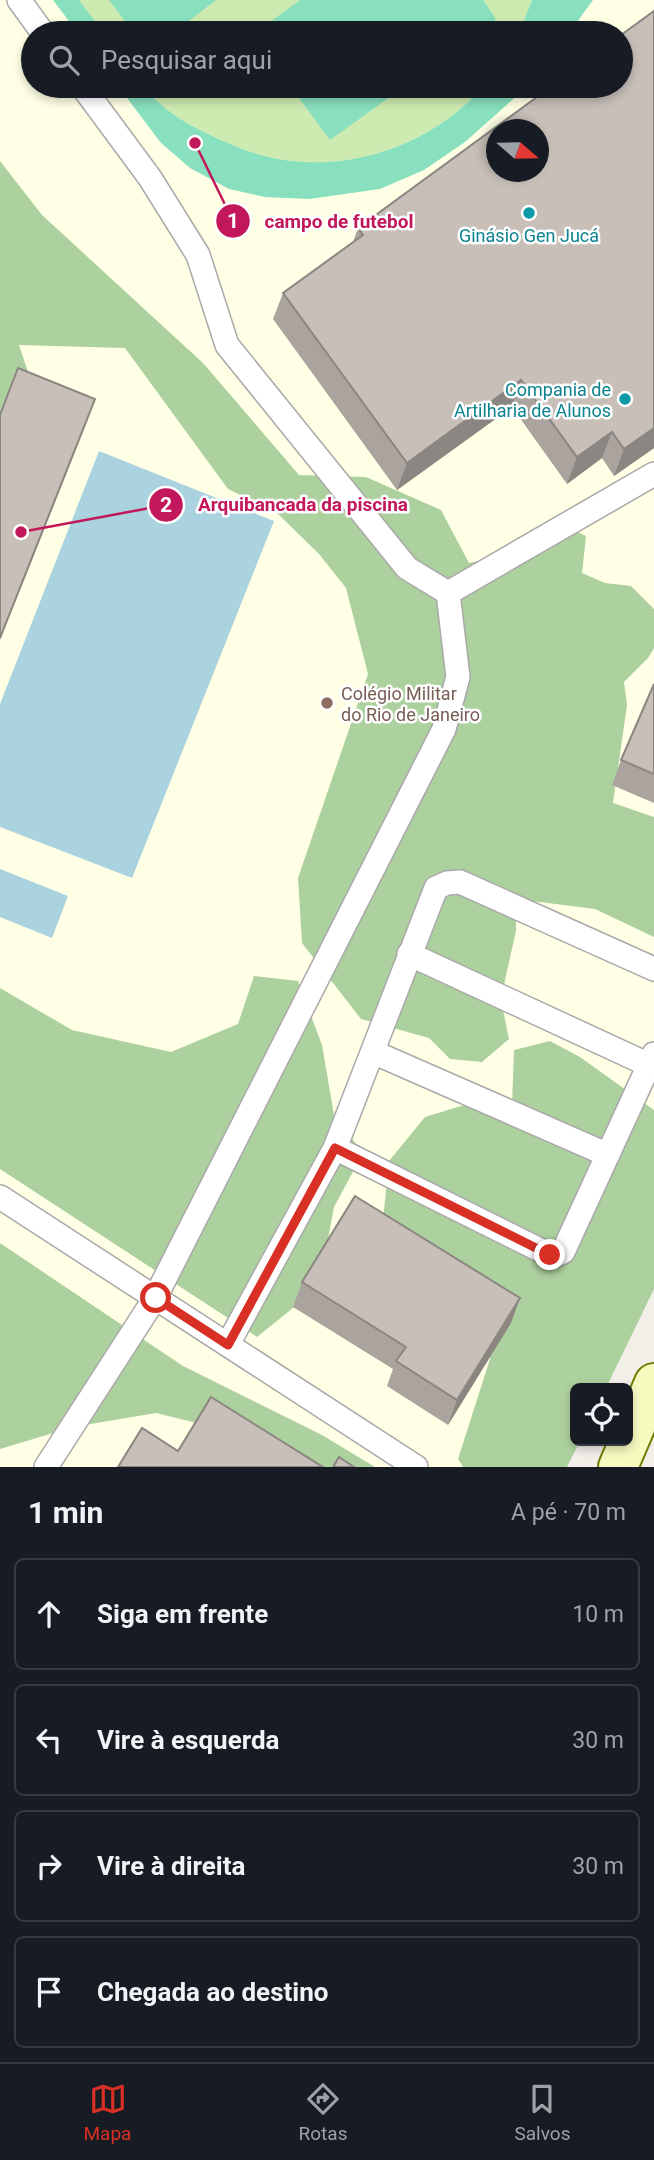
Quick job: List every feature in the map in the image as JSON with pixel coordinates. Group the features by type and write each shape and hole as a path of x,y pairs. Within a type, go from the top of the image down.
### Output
{"main road":[{"path":"618,1467 654,1383"}],"lane":[{"path":"19,0 34,21"},
{"path":"91,98 150,178 198,255 227,345 407,568 448,593"},
{"path":"448,593 654,474"},
{"path":"46,1467 156,1298 444,729 458,677 448,593"},
{"path":"228,1345 335,1148 436,888 447,883 460,882 654,969"},
{"path":"335,1148 538,1249 556,1255 563,1252 651,1059 409,954"},
{"path":"373,1052 608,1155"},
{"path":"0,1198 416,1467"}],"shaded area":[{"name":"Colégio Militar do Rio de Janeiro","path":"0,0 654,0 654,1234 578,1383 570,1383 570,1421 563,1467 0,1467"}],"green space":[{"path":"53,0 79,0 95,21 69,21"},
{"path":"79,0 532,0 524,21 95,21"},
{"path":"109,0 216,0 189,21 125,21"},
{"path":"300,0 483,0 496,19 493,21 271,21"},
{"path":"532,0 593,0 578,21 524,21"},
{"path":"127,98 155,98 189,124 251,152 282,160 314,162 377,154 407,143 435,128 472,98 514,98 491,119 486,119 486,123 465,142 424,170 380,189 309,199 265,197 229,189 190,168 161,143"},
{"path":"155,98 472,98 435,128 407,143 377,154 314,162 282,160 251,152 189,124"},
{"path":"299,98 388,98 330,140"},
{"path":"0,161 42,215 203,363 299,475 366,477 441,510 469,563 510,554 558,523 586,536 582,573 605,583 631,586 654,609 654,648 648,658 624,682 627,705 613,803 654,817 654,937 595,909 516,899 516,931 502,1005 509,1039 482,1062 450,1059 429,1038 361,1019 302,943 298,878 368,674 346,588 319,554 276,512 228,489 125,348 19,345 35,393 0,438"},
{"path":"254,976 298,981 322,1045 334,1115 363,1153 334,1207 319,1287 257,1337 0,1169 0,988 72,1030 171,1052 238,1024"},
{"path":"550,1041 580,1057 654,1110 654,1289 608,1383 570,1383 570,1446 578,1446 567,1467 463,1467 458,1459 490,1359 495,1308 382,1230 389,1161 425,1117 461,1106 512,1105 514,1050"},
{"path":"0,1243 183,1366 322,1435 375,1467 284,1467 230,1431 156,1413 73,1427 0,1449"}],"water":[{"path":"99,451 274,521 132,878 0,827 0,704"},
{"path":"0,869 68,896 52,938 0,917"}],"building":[{"name":"Ginásio Gen Jucá","path":"654,11 654,428 624,449 612,432 577,457 521,380 407,463 283,293 363,235 358,228 486,134 486,182 549,182 549,119 507,119 536,98 633,98 633,26"},
{"path":"18,368 95,399 0,638 0,415"},
{"path":"654,684 654,774 621,760"},
{"path":"355,1196 520,1298 457,1400 396,1361 406,1347 302,1282"},
{"path":"211,1397 323,1467 118,1467 142,1428 178,1451"},
{"path":"339,1457 354,1467 333,1467"}],"place":[{"name":"campo de futebol","path":"195,143"},
{"name":"Ginásio Gen Jucá","path":"529,213"},
{"name":"Compania de Artilharia de Alunos","path":"625,399"},
{"name":"Arquibancada da piscina","path":"21,532"},
{"name":"Colégio Militar do Rio de Janeiro","path":"327,703"}],"route":[{"path":"156,1298 228,1345 335,1148 550,1255"}]}
